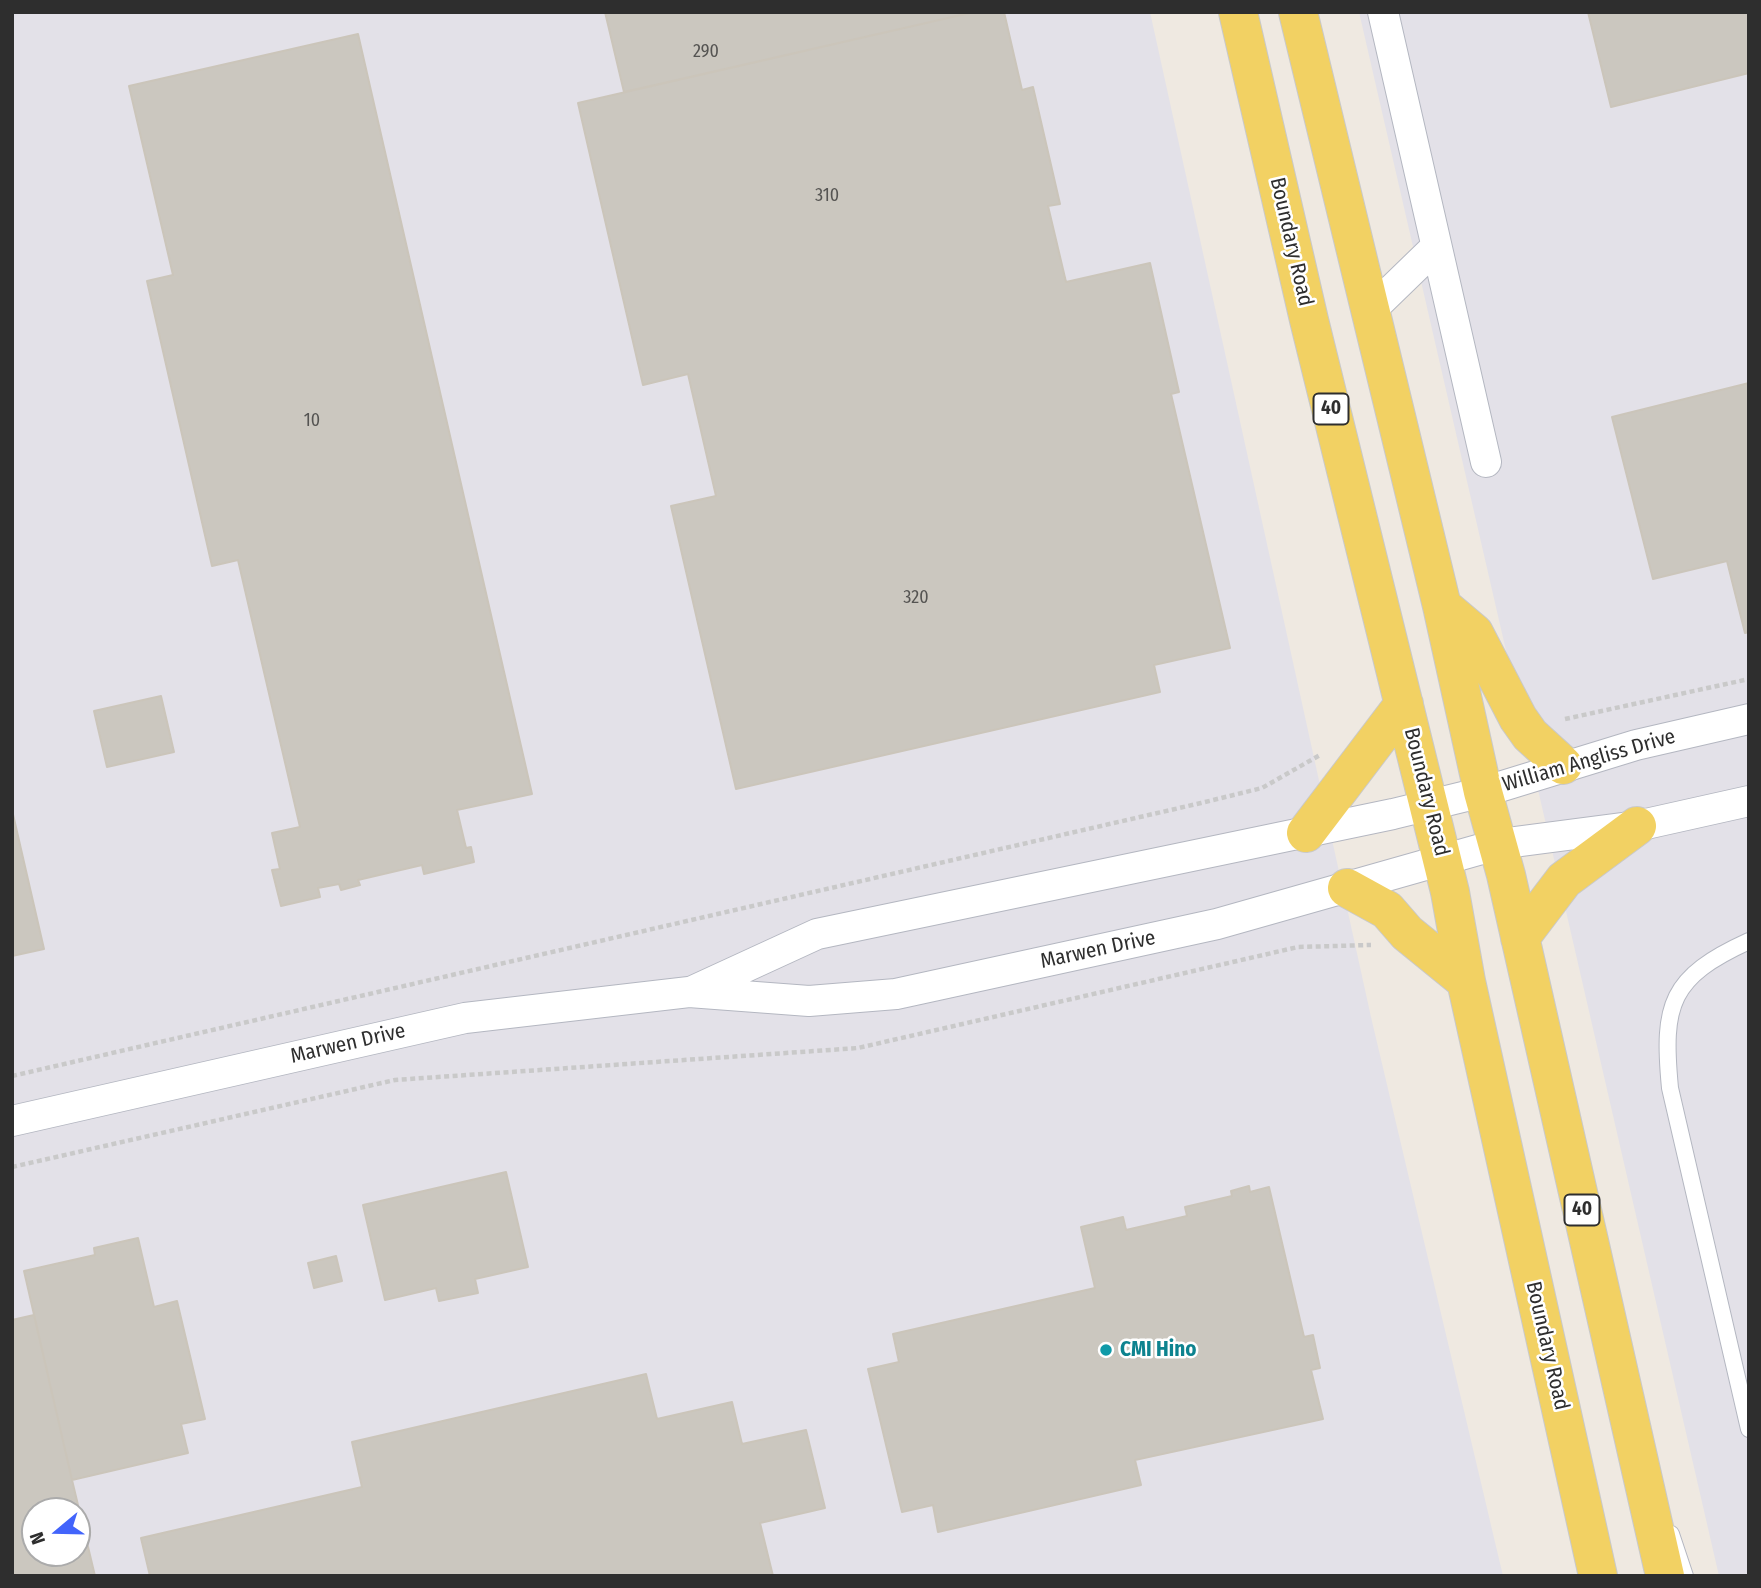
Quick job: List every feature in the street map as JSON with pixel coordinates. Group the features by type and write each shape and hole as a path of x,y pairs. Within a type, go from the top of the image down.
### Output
{"main road":[{"name":"Boundary Road","path":"1238,12 1308,320 1443,860 1466,981 1598,1576"},
{"name":"40","path":"1298,12 1442,606 1483,792 1499,844 1665,1576"},
{"path":"1442,606 1474,633 1518,718 1530,734 1563,765"},
{"path":"1306,833 1404,704"},
{"path":"1520,939 1564,880 1637,826"},
{"path":"1347,888 1387,910 1407,933 1466,981"}],"street":[{"path":"1383,12 1486,462"},
{"path":"1369,312 1436,247"},
{"name":"William Angliss Drive","path":"1429,805 1483,792 1563,765 1749,719"},
{"path":"1499,844 1637,826 1749,801"},
{"name":"Marwen Drive","path":"689,992 817,934 1429,805"},
{"name":"Marwen Drive","path":"12,1121 465,1018 689,992 809,1001 897,994 1217,924 1499,844"}],"lane":[{"path":"1749,940 1717,956 1689,976 1670,1007 1665,1041 1670,1088 1749,1429"},
{"path":"1642,1471 1679,1551 1685,1576"}],"path":[{"path":"1561,719 1749,679"},
{"path":"12,1076 1262,788 1321,754"},
{"path":"12,1167 395,1080 858,1048 1298,947 1377,945"}],"shaded area":[{"path":"12,12 1150,12 1371,1017 1503,1576 12,1576"},
{"path":"1359,12 1749,12 1749,1576 1719,1576"}],"building":[{"path":"605,12 974,12 624,92"},
{"path":"974,12 1004,12 1022,90 1033,87 1060,204 1048,206 1066,282 1150,263 1179,392 1171,394 1230,648 1154,665 1160,692 736,789 671,506 716,496 688,374 643,385 578,103"},
{"path":"1588,12 1749,12 1749,73 1611,107"},
{"path":"358,34 532,794 457,810 466,848 471,847 474,862 424,874 422,865 358,880 360,885 341,890 339,884 318,888 320,897 281,906 272,870 280,869 272,833 300,827 238,560 212,566 147,281 173,275 129,86"},
{"path":"1749,383 1749,632 1745,633 1727,561 1653,579 1612,417"},
{"path":"161,696 174,752 107,767 94,711"},
{"path":"12,810 44,949 12,956"},
{"path":"506,1172 528,1267 475,1279 478,1293 439,1301 436,1288 385,1300 363,1205"},
{"name":"CMI Hino","path":"1249,1186 1250,1192 1269,1187 1304,1337 1313,1335 1320,1368 1311,1370 1323,1419 1135,1460 1141,1485 938,1532 933,1505 902,1512 868,1369 899,1362 893,1334 1095,1288 1081,1227 1123,1217 1126,1230 1187,1216 1185,1207 1232,1196 1231,1191"},
{"path":"138,1238 154,1307 177,1301 205,1419 181,1424 188,1453 72,1480 24,1271 95,1255 94,1248"},
{"path":"336,1256 342,1281 314,1288 308,1263"},
{"path":"34,1315 76,1497 21,1497 21,1567 91,1567 91,1559 95,1576 12,1576 12,1320"},
{"path":"646,1374 657,1419 732,1402 742,1444 806,1430 825,1508 760,1523 773,1576 150,1576 141,1538 362,1487 352,1442"}],"place":[{"name":"CMI Hino","path":"1106,1350"}]}
